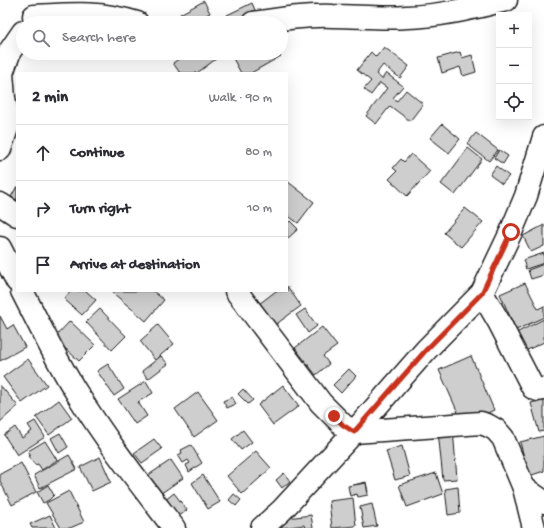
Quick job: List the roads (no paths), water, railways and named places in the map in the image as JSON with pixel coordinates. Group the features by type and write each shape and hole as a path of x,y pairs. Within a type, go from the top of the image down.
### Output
{"street":[{"path":"288,18 332,16 405,18 429,16 506,0"},
{"path":"57,16 81,14 108,16"},
{"path":"0,149 8,122 2,73 10,51 16,42"},
{"path":"262,528 282,510 354,432 426,350 482,293 523,203 544,137"},
{"path":"0,204 16,214"},
{"path":"0,248 16,279"},
{"path":"22,292 52,352 103,434 174,528"},
{"path":"237,292 321,403 343,425 354,432 481,423 496,430 503,438 524,488 534,528"},
{"path":"482,293 499,322 533,388 538,390 544,389"},
{"path":"524,488 544,502"}]}
